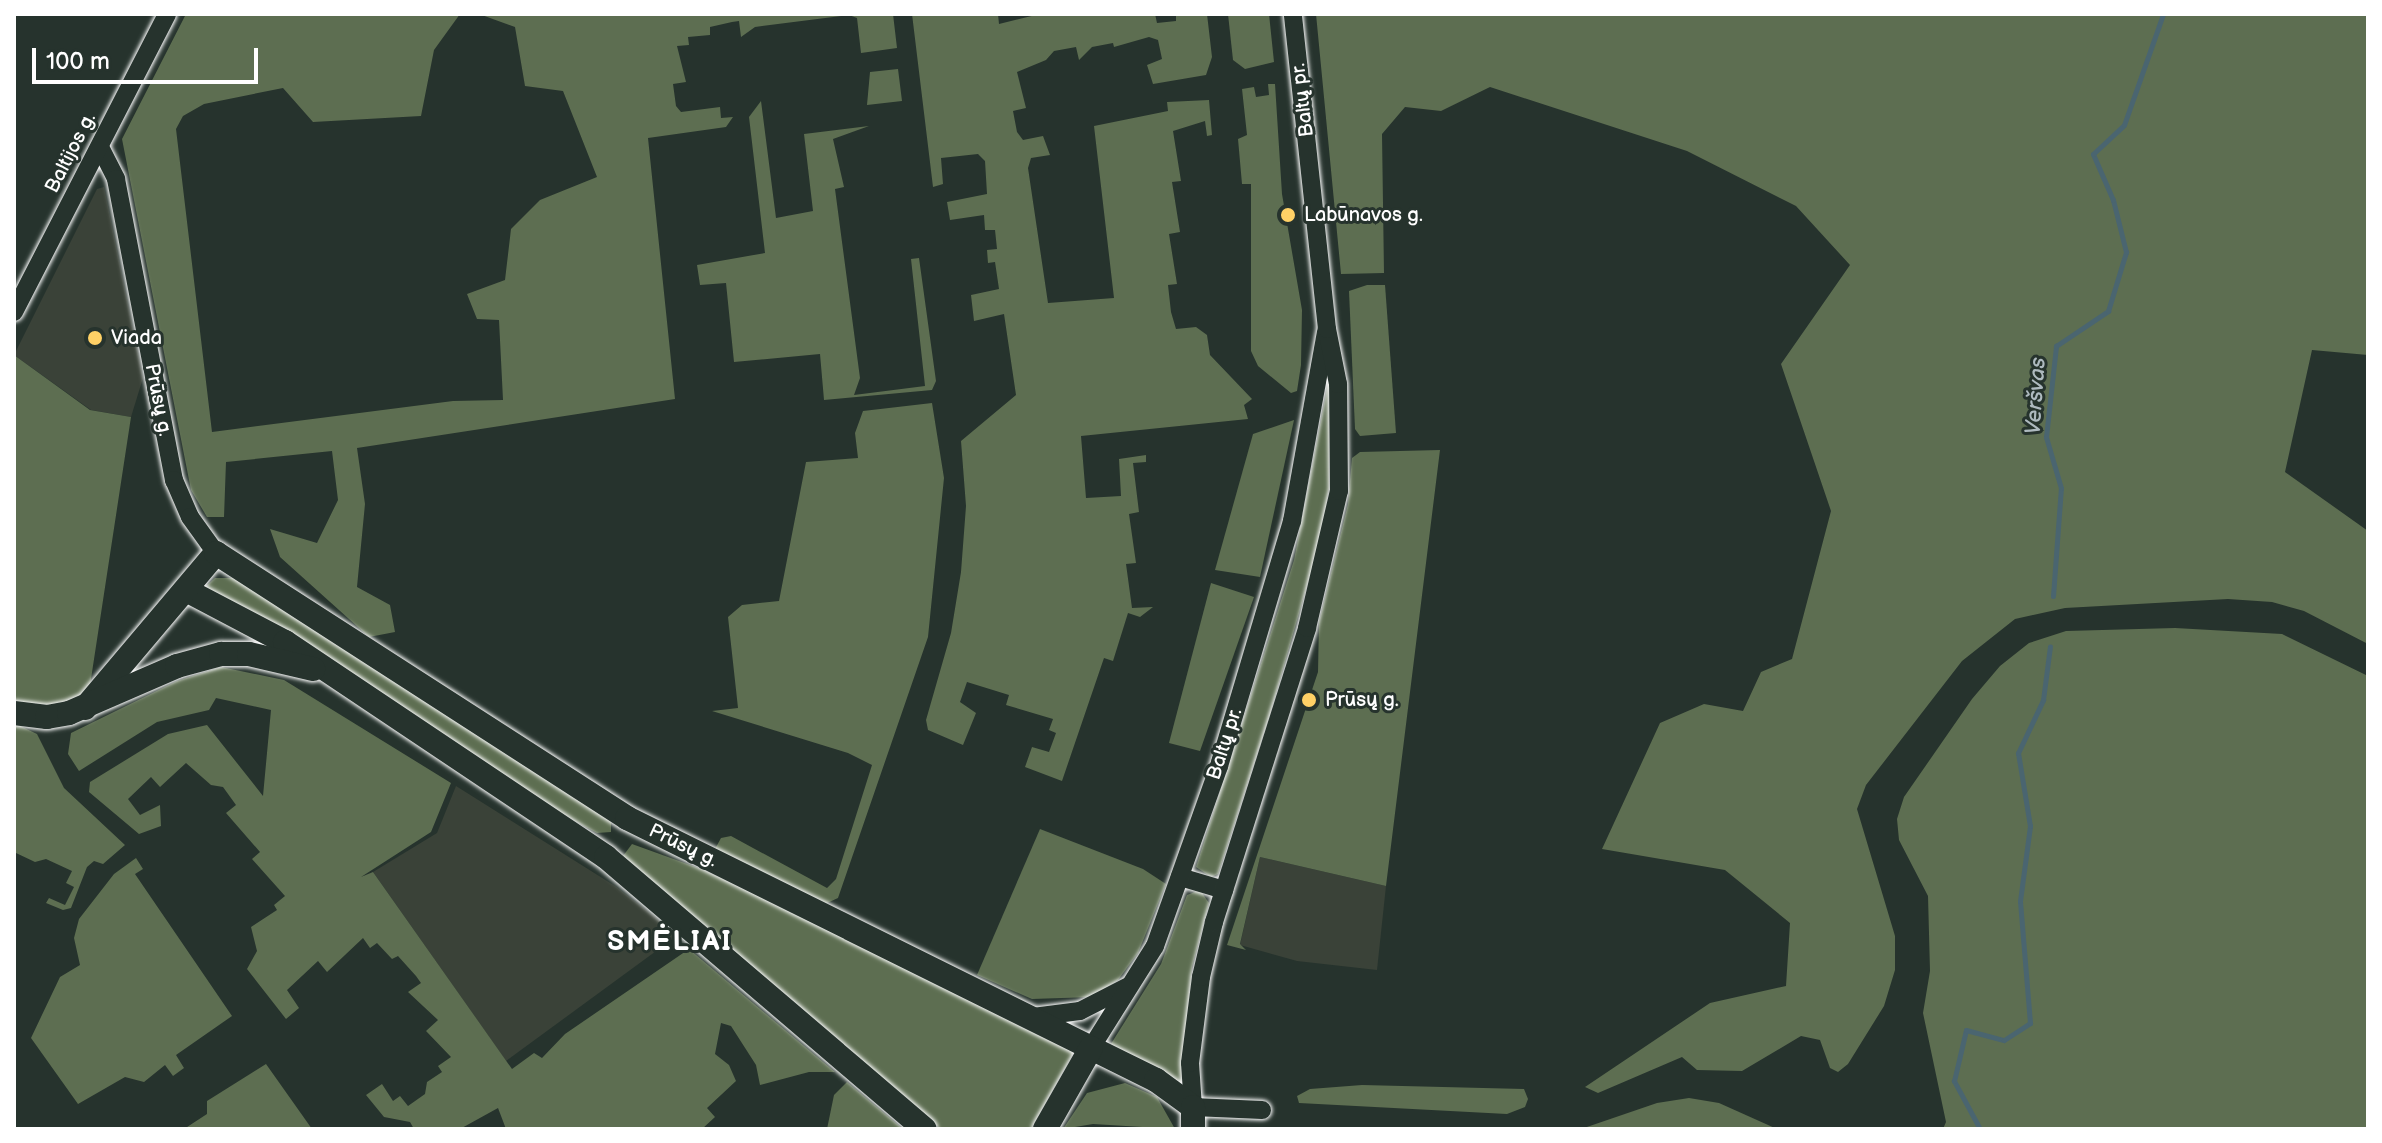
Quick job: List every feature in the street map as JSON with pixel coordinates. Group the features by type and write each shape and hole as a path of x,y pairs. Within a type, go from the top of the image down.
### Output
{"main road":[{"path":"85,708 216,553"},
{"name":"Prūsų g.","path":"216,553 627,818 1033,1017 1125,1066 1193,1118"},
{"path":"186,590 285,642 606,857 925,1129"},
{"path":"14,713 47,717 85,708 177,666 221,654 249,654 330,675"},
{"name":"Prūsų g.","path":"606,857 627,818"},
{"name":"Baltų pr.","path":"1045,1129 1091,1048"},
{"path":"1068,1088 1088,1075 1125,1066"}],"street":[{"name":"Baltijos g.","path":"14,312 167,14"},
{"name":"Baltų pr.","path":"1193,1118 1190,1063 1196,1003 1224,890 1307,628 1331,532 1341,445 1338,384 1327,329 1293,14"},
{"name":"Prūsų g.","path":"100,147 116,179 174,480 190,517 216,553"},
{"name":"Baltų pr.","path":"1091,1048 1136,981 1180,877 1274,592 1305,462 1327,329"},
{"path":"1180,877 1224,890"},
{"path":"1033,1017 1080,1011 1136,981"},
{"path":"1193,1118 1262,1110"}],"shaded area":[{"path":"104,187 143,378 131,417 91,410 14,355 97,189"},
{"path":"456,786 615,886 678,935 506,1061 373,872 437,833"},
{"path":"1260,857 1386,886 1377,970 1297,961 1240,945"}],"green space":[{"path":"186,14 460,14 434,50 421,116 313,122 283,88 204,104 183,116 176,129 212,432 453,401 503,400 499,320 477,319 467,294 505,280 511,229 540,200 597,177 563,91 525,86 515,27 479,14 893,14 897,48 861,53 857,18 849,15 755,27 741,37 739,21 732,22 710,27 710,35 688,37 689,45 677,46 686,82 673,84 676,106 681,112 720,107 721,118 733,117 726,127 648,138 675,399 357,448 365,504 357,587 390,605 395,632 369,637 280,557 270,529 317,543 338,500 332,451 226,462 224,517 207,517 191,490 122,139"},
{"path":"912,14 998,14 999,24 1040,14 1155,14 1157,23 1176,21 1176,14 1207,14 1212,57 1206,75 1153,84 1147,65 1162,59 1158,40 1149,37 1114,47 1113,43 1092,47 1079,60 1076,47 1054,51 1046,60 1017,72 1026,108 1013,111 1017,132 1023,140 1043,136 1050,155 1031,158 1028,168 1048,303 1114,298 1094,126 1168,111 1167,102 1209,100 1212,135 1207,136 1205,121 1173,131 1181,181 1172,182 1180,232 1169,234 1177,284 1168,285 1171,312 1176,329 1196,327 1207,335 1210,355 1252,399 1244,405 1248,419 1081,436 1086,498 1121,496 1119,459 1146,455 1146,462 1133,463 1139,512 1129,514 1136,563 1126,564 1132,608 1153,607 1140,617 1128,613 1113,661 1104,658 1062,781 1025,767 1032,747 1049,752 1056,733 1049,730 1053,719 1006,705 1009,695 967,682 960,702 976,713 963,745 928,730 926,720 951,633 961,572 966,506 961,441 1016,395 1004,314 974,321 971,295 999,289 995,262 988,263 987,250 997,249 995,230 985,230 984,215 950,220 947,202 987,194 985,161 978,154 941,158 943,184 933,187"},
{"path":"1228,14 1269,14 1274,62 1245,69 1233,60"},
{"path":"1316,14 2368,14 2368,355 2312,350 2285,472 2368,531 2368,644 2304,611 2272,602 2228,599 2065,608 2015,619 1962,661 1866,785 1857,809 1895,936 1895,970 1884,1006 1848,1064 1838,1072 1830,1068 1820,1040 1801,1036 1742,1071 1697,1070 1682,1057 1598,1093 1585,1087 1710,1003 1786,986 1790,923 1725,870 1602,849 1660,723 1704,704 1743,711 1761,672 1792,659 1831,511 1781,364 1850,265 1796,206 1687,151 1490,87 1441,111 1405,107 1382,134 1384,273 1341,274"},
{"path":"898,69 902,101 867,105 870,72"},
{"path":"1268,84 1275,84 1282,194 1302,310 1301,365 1297,391 1291,393 1258,366 1251,351 1251,184 1242,184 1238,139 1247,135 1242,89 1254,87 1256,97 1269,95"},
{"path":"761,101 776,218 813,211 804,134 869,126 833,139 844,187 835,189 860,378 854,395 925,386 911,259 919,258 936,381 932,390 824,400 820,354 734,362 726,283 700,285 697,265 765,253 749,117"},
{"path":"1367,285 1385,285 1396,433 1360,436 1355,429 1349,291"},
{"path":"14,355 90,410 131,417 89,692 56,707 14,701"},
{"path":"1329,378 1329,488 1321,537 1270,714 1218,874 1211,877 1196,867 1294,560"},
{"path":"932,403 944,478 928,637 838,898 825,904 715,849 721,838 731,836 827,888 836,879 872,765 848,753 712,711 738,708 728,617 742,605 779,601 806,462 858,458 855,433 863,411"},
{"path":"1294,420 1260,577 1215,570 1253,434"},
{"path":"1440,450 1386,886 1260,857 1240,944 1246,950 1227,945 1318,672 1319,622 1348,504 1352,458 1360,452"},
{"path":"215,578 237,578 611,820 611,832 597,833 541,803 202,590"},
{"path":"1211,583 1254,597 1200,751 1169,743"},
{"path":"2175,628 2282,634 2368,676 2368,1129 1943,1129 1946,1122 1923,1013 1930,971 1928,896 1899,840 1897,819 1904,797 1972,699 2000,666 2029,643 2066,631"},
{"path":"221,667 284,680 451,783 431,832 361,877 373,872 512,1069 534,1053 542,1058 565,1034 689,949 835,1072 809,1072 760,1085 756,1065 731,1026 721,1023 715,1054 729,1065 736,1081 707,1108 715,1117 702,1129 506,1129 498,1108 460,1129 414,1129 410,1122 384,1117 366,1095 382,1084 393,1101 400,1096 408,1106 425,1094 427,1082 442,1072 438,1066 451,1057 426,1031 438,1020 408,992 421,983 398,956 392,959 377,943 370,948 363,938 327,972 318,961 287,990 299,1008 286,1019 247,969 257,951 251,927 277,910 274,905 285,896 252,859 260,852 226,813 236,805 223,787 211,785 186,763 160,787 151,777 128,799 140,815 160,805 161,826 139,834 89,792 90,782 168,734 207,725 263,796 271,710 216,698 209,710 157,722 79,771 68,754 71,733 177,681"},
{"path":"14,723 37,734 64,788 125,845 103,864 94,861 87,867 71,908 63,910 46,903 49,898 65,905 74,887 66,883 72,871 46,859 35,862 16,853 14,858"},
{"path":"1040,829 1143,869 1166,884 1138,953 1118,980 1092,997 1032,999 977,975"},
{"path":"632,844 704,870 1075,1050 1031,1129 941,1129 640,876 623,856"},
{"path":"136,858 143,869 135,874 232,1016 176,1055 184,1068 173,1076 165,1065 144,1082 125,1077 78,1104 31,1038 60,977 80,965 74,938 79,919 114,874"},
{"path":"1200,890 1209,903 1192,967 1181,1083 1109,1047 1161,964 1187,895"},
{"path":"266,1064 312,1129 184,1129 207,1114 207,1101"},
{"path":"847,1082 903,1129 827,1129 834,1095"},
{"path":"1125,1083 1157,1097 1175,1129 1093,1124 1063,1129 1087,1093"},
{"path":"1362,1085 1524,1089 1528,1099 1525,1107 1507,1114 1299,1103 1297,1096 1310,1089"},
{"path":"1689,1098 1719,1103 1777,1129 1581,1129 1657,1103"}],"waterway":[{"name":"Veršvas","path":"2053,596 2061,488 2046,437 2056,346 2108,311 2126,252 2113,200 2093,154 2124,125 2163,14"},
{"name":"Veršvas","path":"1980,1129 1954,1081 1966,1030 2004,1040 2030,1023 2020,901 2030,826 2018,753 2043,700 2050,646"}],"place":[{"name":"Labūnavos g.","path":"1288,215"},
{"name":"Viada","path":"95,338"},
{"name":"Prūsų g.","path":"1309,700"}],"district":[{"name":"SMĖLIAI","path":"670,942"}]}
